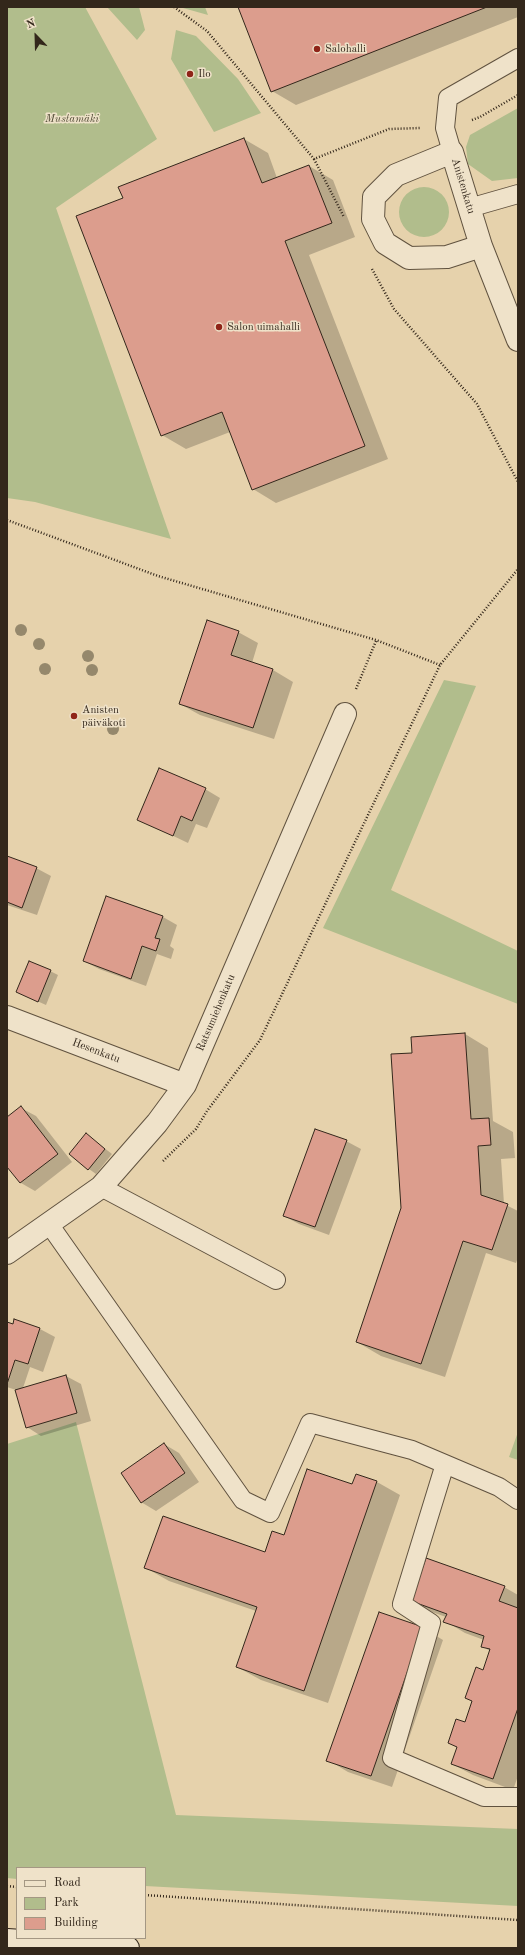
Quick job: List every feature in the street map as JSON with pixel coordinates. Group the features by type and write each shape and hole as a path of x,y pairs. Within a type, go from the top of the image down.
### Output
{"street":[{"name":"Anistenkatu","path":"481,246 447,257 409,258 385,243 373,219 374,197 396,175 452,152 481,246 518,340"},
{"name":"Ratsumiehenkatu","path":"7,1253 101,1187 157,1123 185,1085 346,714"},
{"name":"Hesenkatu","path":"7,1017 185,1085"},
{"path":"7,1940 128,1948"}],"lane":[{"path":"452,152 445,128 448,98 518,58"},
{"path":"469,208 518,194"},
{"path":"101,1187 276,1280"},
{"path":"49,1224 244,1500 270,1513 310,1423 412,1450 499,1487 518,1500"},
{"path":"445,1464 402,1604 431,1623 392,1758 484,1797 518,1798"}],"path":[{"path":"174,7 208,31 314,159 346,220"},
{"path":"314,159 389,129 445,128 480,117 518,95"},
{"path":"368,262 394,309 477,404 518,482"},
{"path":"7,520 158,576 376,640 440,665"},
{"path":"207,1111 260,1040 440,665 518,569"},
{"path":"346,714 376,640"},
{"path":"146,1895 518,1920"}],"green space":[{"name":"Mustamäki","path":"7,7 85,7 157,139 56,208 171,539 35,502 7,498"},
{"path":"107,7 139,7 145,30 137,40"},
{"path":"182,7 205,7 208,15 183,8"},
{"path":"176,30 196,36 238,79 261,113 214,132 171,59"},
{"path":"518,108 518,178 492,181 468,164 466,147 470,135"},
{"path":"424,187 433,189 444,198 449,212 447,221 438,232 424,237 415,235 404,226 399,212 401,203 410,192"},
{"path":"444,680 476,686 391,890 518,951 518,1004 323,928"},
{"path":"76,1422 176,1815 518,1829 518,1906 146,1886 146,1867 16,1867 16,1879 7,1878 7,1444"},
{"path":"518,1432 518,1460 509,1457"}],"building":[{"name":"Salohalli","path":"238,7 487,7 271,92"},
{"name":"Salon uimahalli","path":"244,138 262,183 309,165 332,223 285,241 365,446 252,490 222,412 161,436 76,216 123,198 118,187"},
{"path":"207,620 239,631 231,655 273,669 253,728 179,704"},
{"path":"159,768 206,788 192,821 181,816 173,836 137,820"},
{"path":"7,856 37,867 22,908 7,902"},
{"path":"106,896 163,916 155,938 160,939 156,951 142,946 131,979 83,961"},
{"path":"29,961 51,970 38,1002 16,992"},
{"path":"465,1033 471,1119 489,1118 491,1145 478,1146 481,1195 508,1204 492,1250 463,1241 421,1364 356,1342 401,1208 391,1054 412,1053 411,1037"},
{"path":"21,1106 58,1154 20,1183 7,1167 7,1117"},
{"path":"315,1129 347,1140 315,1227 283,1216"},
{"path":"86,1133 105,1149 88,1170 69,1154"},
{"path":"14,1319 40,1328 28,1364 15,1360 7,1384 7,1322 13,1324"},
{"path":"66,1375 77,1413 26,1428 15,1390"},
{"path":"164,1443 185,1473 141,1503 121,1473"},
{"path":"307,1469 352,1484 356,1474 377,1481 304,1691 236,1667 257,1607 144,1568 163,1516 265,1552 272,1531 284,1535"},
{"path":"426,1558 505,1586 499,1601 518,1608 518,1708 493,1779 451,1764 457,1747 448,1743 456,1719 465,1722 472,1701 465,1698 476,1667 483,1670 490,1649 481,1647 484,1636 443,1622 447,1614 411,1601"},
{"path":"379,1612 423,1627 371,1776 326,1761"}],"place":[{"name":"Salohalli","path":"317,49"},
{"name":"Ilo","path":"190,74"},
{"name":"Salon uimahalli","path":"219,327"},
{"name":"Anisten päiväkoti","path":"74,716"}]}
